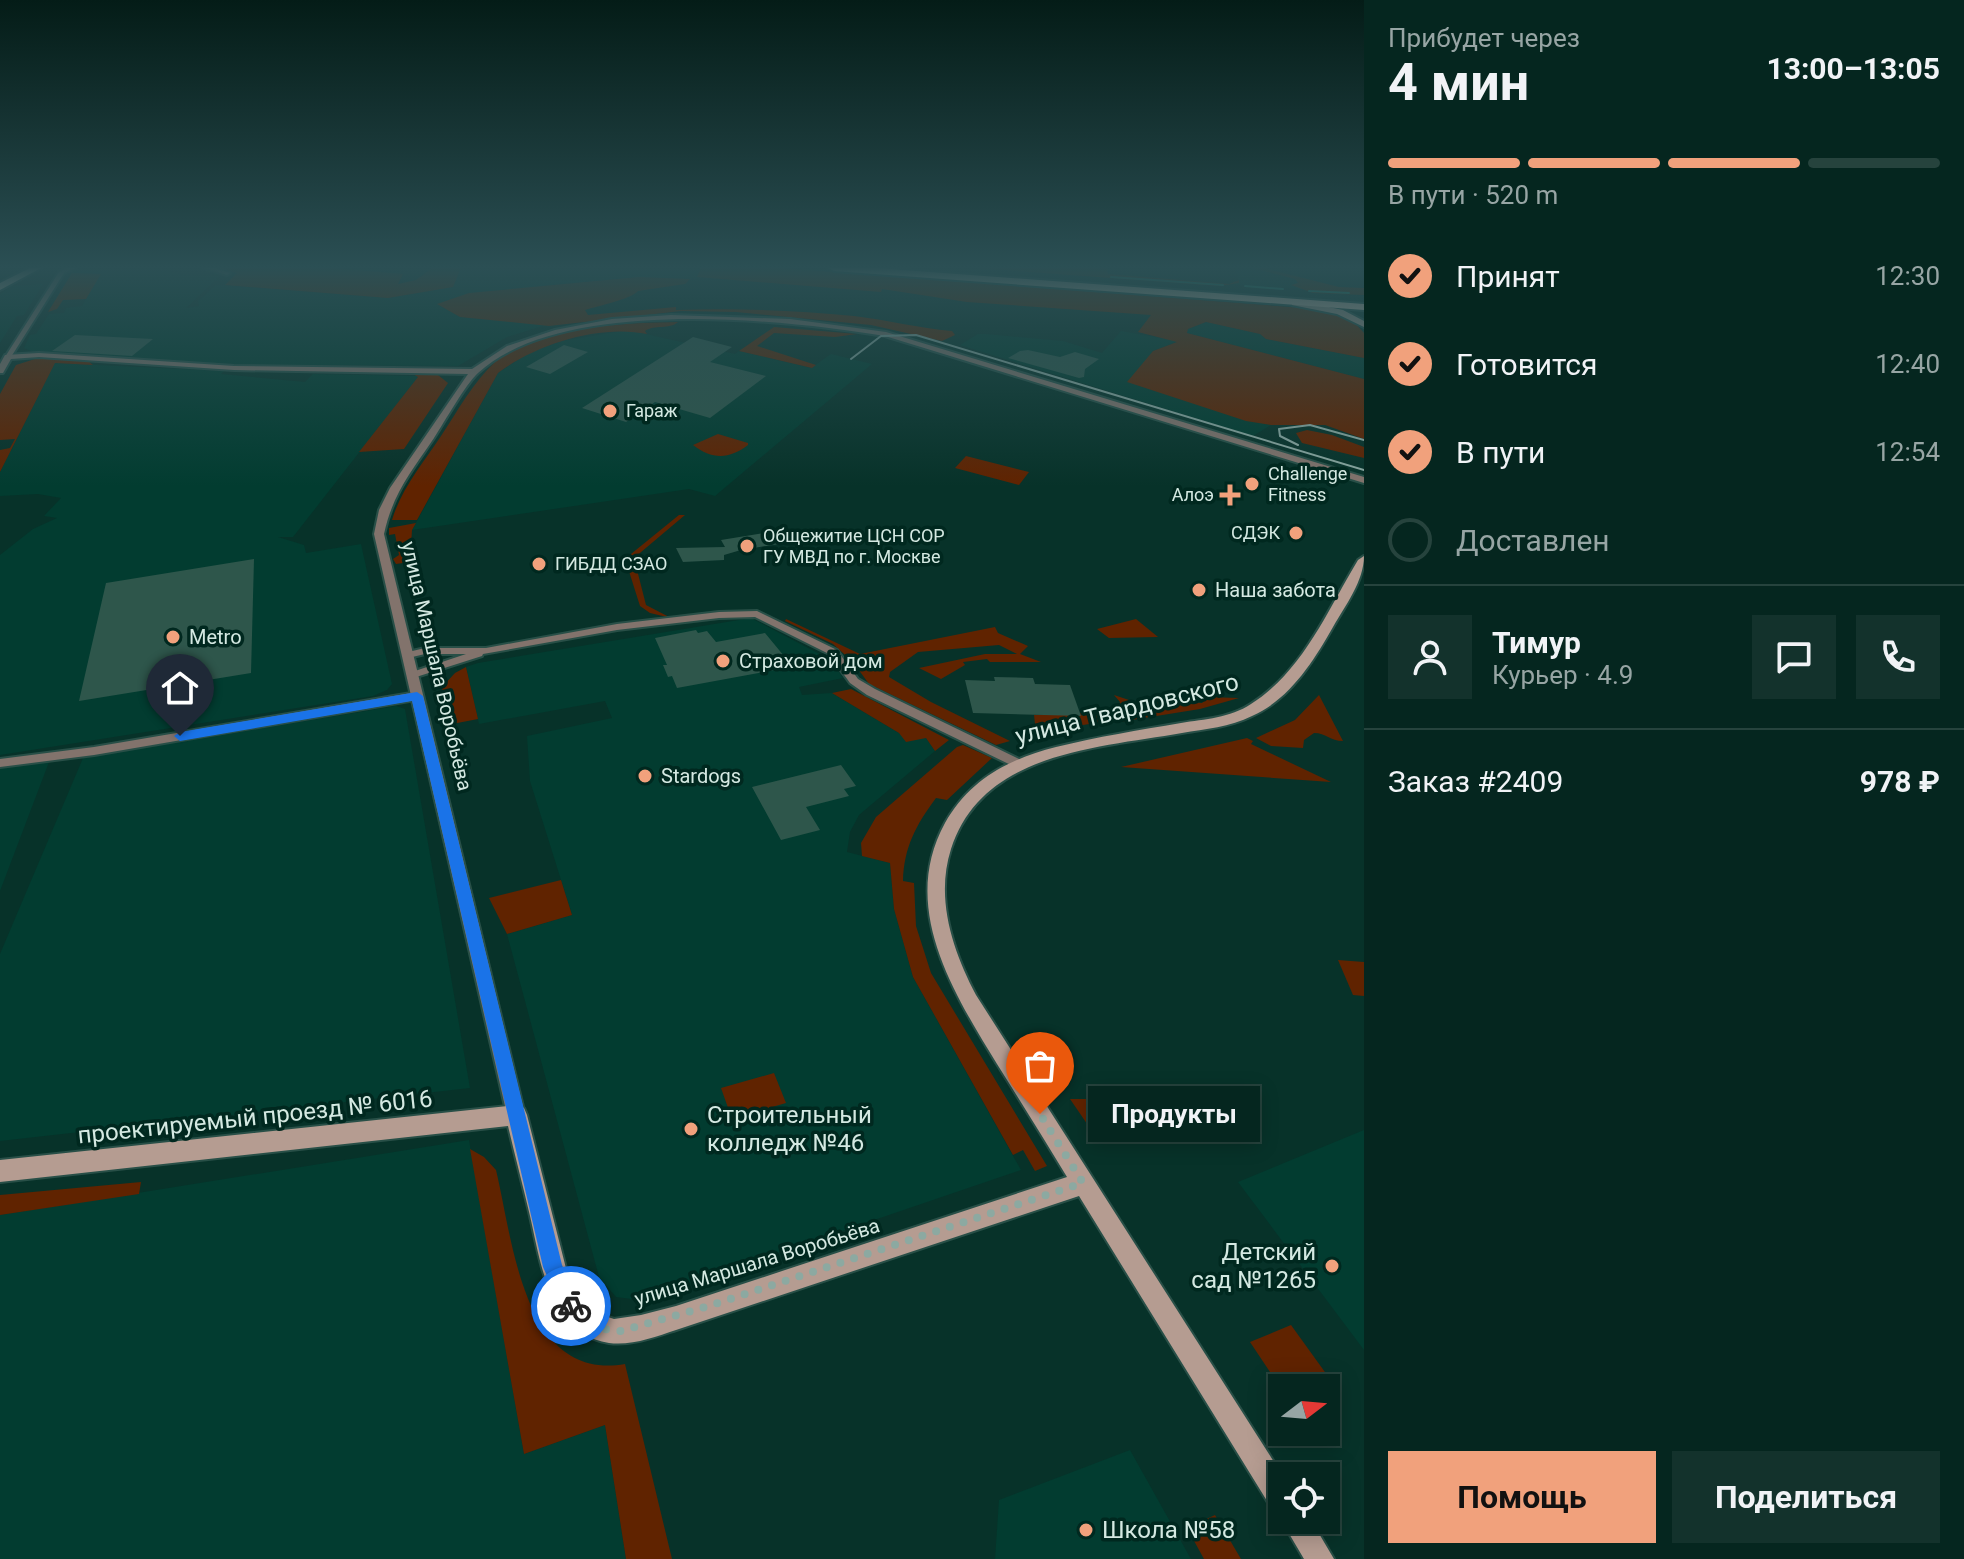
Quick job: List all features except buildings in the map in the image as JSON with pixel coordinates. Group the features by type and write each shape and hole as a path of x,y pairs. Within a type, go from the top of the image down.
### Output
{"main road":[{"name":"улица Твардовского","path":"1268,1477 962,990 947,952 936,907 938,865 951,829 965,805 985,784 1019,764 1075,749 1223,721 1255,709 1296,674 1364,560"},
{"name":"проектируемый проезд № 6016","path":"0,1171 516,1115"},
{"name":"улица Маршала Воробьёва","path":"516,1115 558,1283 573,1309 585,1320 611,1331 621,1331 709,1306 1083,1183"},
{"path":"1304,1534 1320,1559"}],"street":[{"path":"0,371 18,341"},
{"name":"улица Маршала Воробьёва","path":"516,1115 380,540 381,518 395,488 474,372 513,345 529,341"},
{"name":"улица Маршала Воробьёва","path":"909,341 1361,479"},
{"path":"8,357 39,355 234,368 474,372"},
{"path":"413,675 486,651 649,624 750,614 769,620 833,652 854,681 871,692 1019,764"},
{"path":"408,655 425,651 486,651"},
{"path":"0,763 94,751 417,696"}],"shaded area":[{"path":"27,341 501,341 458,366 237,365 33,352 24,348"},
{"path":"534,341 563,341 531,353 498,373 417,520 392,520 413,476 472,388 495,362"},
{"path":"562,341 676,341 735,354 739,351 811,368 831,354 872,364 715,496 689,489 412,530 498,373 530,352"},
{"path":"754,341 764,341 757,346 816,365 812,368 739,351"},
{"path":"967,341 1060,341 1102,353 1113,341 1178,341 1153,351 1246,420 1271,425 1253,436 960,345"},
{"path":"1172,341 1217,341 1364,379 1364,439 1325,425 1271,425 1246,421 1127,382 1153,351 1177,342"},
{"path":"1217,341 1275,341 1364,358 1364,379"},
{"path":"1275,341 1364,341 1364,358"},
{"path":"38,358 88,361 93,365 55,363 0,472 0,450 10,448 15,439 0,440 0,394 16,365"},
{"path":"55,363 224,371 221,374 305,382 313,374 419,376 293,537 278,537 304,545 306,553 361,544 392,684 387,690 373,696 0,755 0,555 33,529 57,518 44,516 61,498 38,494 0,496 0,472"},
{"path":"413,374 438,375 448,383 404,449 359,452 418,377"},
{"path":"1307,430 1364,447 1364,458 1302,443 1296,433"},
{"path":"718,434 748,445 721,456 693,445"},
{"path":"966,456 1029,472 1019,485 955,468"},
{"path":"679,515 685,515 634,558 646,605 671,618 650,613 640,606 627,565 631,554"},
{"path":"416,523 412,530 410,562 396,564 393,559 399,555 395,534 389,535 389,528"},
{"path":"751,618 831,660 843,678 799,687 802,695 832,693 899,733 926,738 935,751 859,815 850,832 847,852 890,863 894,909 913,977 1021,1170 640,1300 616,1297 599,1277 507,934 572,915 530,781 527,736 612,718 605,701 479,724 466,667"},
{"path":"786,619 860,654 995,627 998,633 1028,646 1020,654 1041,662 990,662 987,659 963,662 965,665 941,679 919,668 985,654 1017,654 999,645 918,652 890,672 889,677 931,702 1010,741 996,745 869,684 853,662 833,644"},
{"path":"1136,619 1158,637 1109,638 1097,629"},
{"path":"466,667 478,719 447,725 442,687 455,673"},
{"path":"851,689 949,740 935,751 926,738 906,742 899,733 832,693"},
{"path":"1114,695 1141,704 1147,713 1159,711 1155,706 1147,706 1145,699 1202,703 1207,697 1239,698 1200,709 1119,722 1114,713 1120,702"},
{"path":"1319,695 1343,741 1314,733 1304,740 1303,748 1271,746 1256,738 1295,720"},
{"path":"396,706 405,709 470,1088 0,1141 0,954 83,758"},
{"path":"1080,713 1101,716 1103,722 1043,731 1035,724 1034,715"},
{"path":"1247,738 1253,741 1251,744 1331,782 1121,767"},
{"path":"963,745 992,758 947,800 936,798 912,837 903,881 914,883 916,926 931,973 1047,1166 1035,1171 1023,1150 1013,1155 913,977 894,909 890,863 862,856 861,843 876,817"},
{"path":"49,762 0,891 0,768"},
{"path":"561,880 572,915 507,934 489,898"},
{"path":"1338,960 1364,962 1364,996 1353,995"},
{"path":"774,1073 786,1103 732,1119 721,1088"},
{"path":"1070,1099 1097,1099 1103,1135 1094,1134"},
{"name":"Детский сад №1265","path":"1364,1130 1364,1350 1238,1182"},
{"path":"469,1140 524,1454 605,1425 626,1559 0,1559 0,1215"},
{"path":"470,1149 484,1157 496,1170 517,1267 544,1329 564,1351 591,1364 625,1364 672,1559 626,1559 605,1425 524,1454"},
{"path":"141,1182 139,1194 0,1215 0,1195"},
{"path":"1291,1325 1326,1374 1271,1374 1250,1342"},
{"name":"Школа №58","path":"1130,1450 1191,1559 995,1559 999,1500"},
{"path":"1215,1515 1241,1559 1204,1559 1187,1528"}],"tram line":[{"path":"851,359 875,341"},
{"path":"935,341 1364,470"},
{"path":"1298,445 1280,436 1279,429 1310,425 1364,440"}],"way so far":[{"path":"571,1306 597,1328 621,1331 709,1306 1083,1183 1040,1114"}],"place":[{"name":"Гараж","path":"610,411"},
{"name":"Challenge Fitness","path":"1252,484"},
{"name":"Алоэ","path":"1230,495"},
{"name":"СДЭК","path":"1296,533"},
{"name":"Общежитие ЦСН СОР ГУ МВД по г. Москве","path":"747,546"},
{"name":"ГИБДД СЗАО","path":"539,564"},
{"name":"Наша забота","path":"1199,590"},
{"name":"Metro","path":"173,637"},
{"name":"Страховой дом","path":"723,661"},
{"name":"Stardogs","path":"645,776"},
{"name":"Продукты","path":"1040,1114"},
{"name":"Строительный колледж №46","path":"691,1129"},
{"name":"Детский сад №1265","path":"1332,1266"},
{"name":"Школа №58","path":"1086,1530"}],"route":[{"path":"180,736 417,696 553,1267 571,1306"}]}
